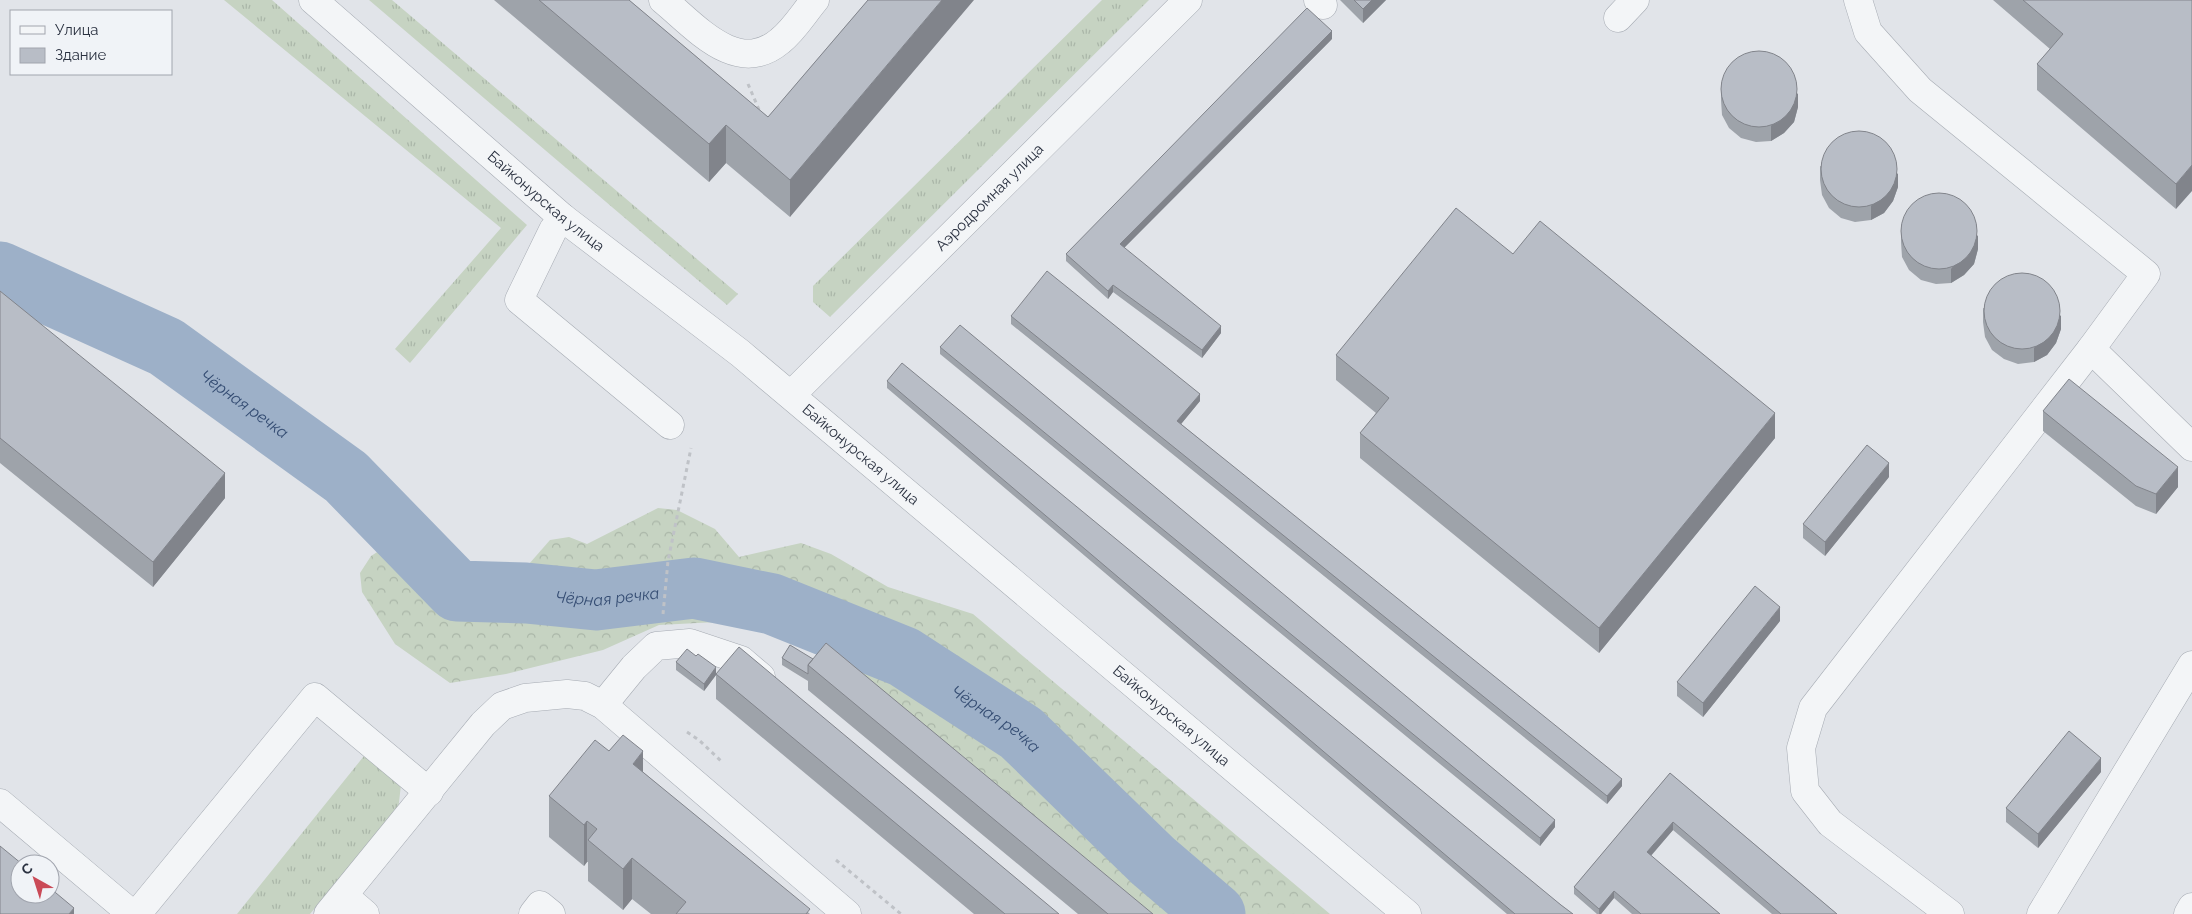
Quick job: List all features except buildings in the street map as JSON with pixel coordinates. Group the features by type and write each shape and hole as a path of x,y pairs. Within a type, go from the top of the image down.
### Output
{"street":[{"name":"Байконурская улица","path":"313,0 563,218 740,353 791,395 1407,914"},
{"path":"663,0 728,51 744,54 763,51 781,41 815,0"},
{"name":"Аэродромная улица","path":"791,395 1188,0"},
{"path":"1858,0 1868,32 1920,90 2146,274 2091,350 1813,708 1801,748 1805,791 1830,823 1950,914"},
{"path":"563,218 553,230 519,300 670,426"},
{"path":"2091,350 2192,447"},
{"path":"603,705 634,667 656,646 690,643 741,660 779,692"},
{"path":"2041,914 2192,665"},
{"path":"365,914 336,905 483,724 502,706 525,698 567,694 585,696 603,705 847,914"},
{"path":"138,914 315,697 429,792"},
{"path":"0,804 132,914"},
{"path":"533,914 540,905 551,914"},
{"path":"2188,914 2192,907"}],"path":[{"path":"746,79 762,116"},
{"path":"662,622 668,561 691,447"}],"green space":[{"path":"224,0 272,0 527,225 410,363 395,349 501,228"},
{"path":"369,0 392,0 738,294 727,305"},
{"path":"1102,0 1149,0 830,317 813,302 813,286"},
{"path":"658,508 677,510 715,529 739,557 801,543 831,554 888,587 973,614 1330,914 1144,914 973,768 794,637 736,621 659,625 603,650 506,674 450,683 395,644 362,592 360,573 371,556 404,535 426,541 466,583 522,572 550,540 569,537 587,544"},
{"path":"368,751 402,776 398,811 310,914 237,914"}],"waterway":[{"name":"Чёрная речка","path":"0,272 166,347 346,477 457,591 526,593 596,600 694,588 772,604 904,657 1021,733 1153,861 1215,914"}]}
